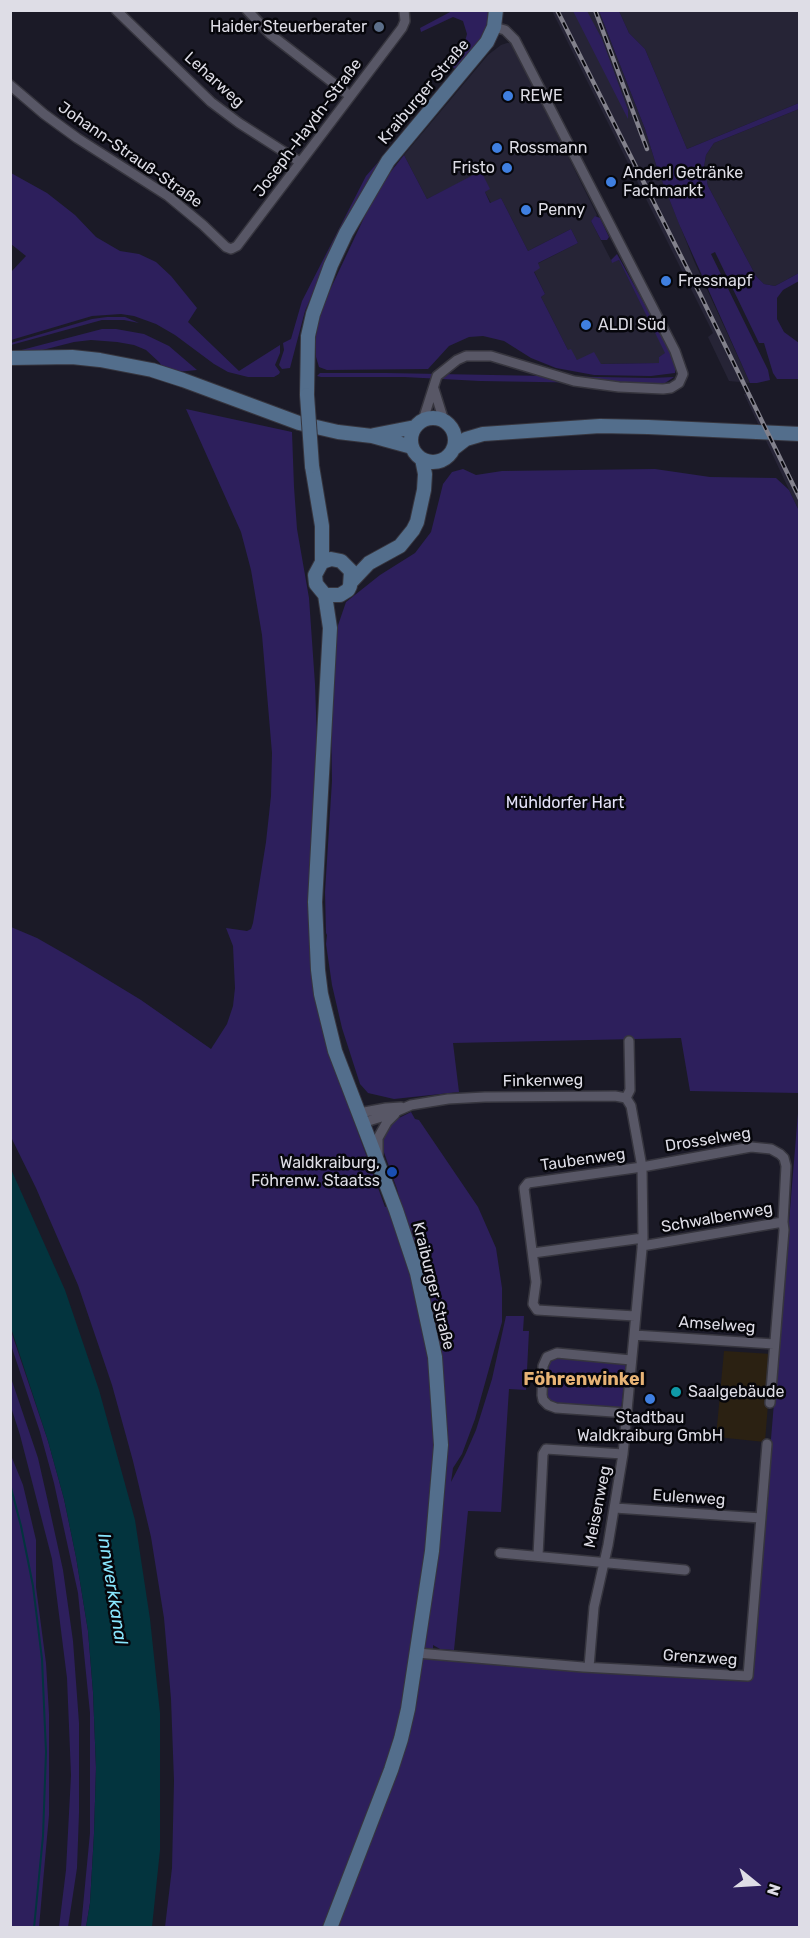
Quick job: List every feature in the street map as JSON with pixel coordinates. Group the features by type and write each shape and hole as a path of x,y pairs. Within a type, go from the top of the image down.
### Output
{"main road":[{"name":"Kraiburger Straße","path":"322,526 312,466 306,395 308,336 320,293 346,233 388,161 484,47 494,27 496,10"},
{"path":"10,358 72,357 142,368 183,380 299,423 338,432 372,436 412,447"},
{"path":"372,436 434,418 465,432 483,434 600,426 648,426 800,435"},
{"path":"322,526 322,562 316,570 314,580 318,589 325,595 335,597 348,587 369,562 391,552 408,538 417,522 425,474 422,459 412,447 411,437 419,424"},
{"path":"448,424 455,438 453,449"},
{"path":"424,490 442,460 453,449 466,439 483,434"},
{"path":"422,459 432,462 442,460"},
{"path":"322,526 341,561 351,571 348,587 330,628"},
{"path":"322,562 369,562"},
{"path":"325,595 330,628"},
{"name":"Kraiburger Straße","path":"330,628 317,863 316,933 321,994 335,1052 396,1210 417,1273 431,1332 439,1392 441,1445 432,1551 408,1709 397,1753 330,1928"}],"street":[{"path":"247,10 270,34 350,96"},
{"name":"Joseph-Haydn-Straße","path":"231,249 237,246 402,28 405,21 404,10"},
{"name":"Leharweg","path":"122,12 217,106 300,162"},
{"path":"419,424 437,376 457,360 478,355 508,360 574,381 619,387 671,388 680,383 683,374 675,351 515,40 506,30 494,27"},
{"name":"Johann-Strauß-Straße","path":"10,85 44,114 84,143 173,200 231,249"},
{"path":"433,387 448,424"},
{"path":"626,1098 630,1090 629,1041"},
{"name":"Finkenweg","path":"361,1118 377,1109 401,1108 427,1101 485,1097 615,1096 626,1098"},
{"name":"Meisenweg","path":"589,1667 594,1607 615,1508 623,1454 643,1242 642,1167 631,1106 626,1098"},
{"path":"378,1163 378,1138 387,1122 401,1108"},
{"name":"Drosselweg","path":"642,1167 751,1147 771,1149 784,1158 786,1166 783,1222"},
{"name":"Taubenweg","path":"635,1317 537,1310 534,1304 536,1282 524,1188 528,1183 642,1167"},
{"name":"Schwalbenweg","path":"643,1242 783,1222 774,1344"},
{"path":"533,1253 643,1242"},
{"name":"Amselweg","path":"634,1335 774,1344 770,1403"},
{"path":"627,1413 548,1406 542,1395 543,1366 547,1357 557,1353 631,1360"},
{"name":"Grenzweg","path":"417,1653 748,1677 767,1444"},
{"path":"538,1556 543,1454 546,1449 623,1454"},
{"name":"Eulenweg","path":"615,1508 761,1518"},
{"path":"500,1553 685,1570"}],"shaded area":[{"path":"552,11 599,11 694,261 750,383 729,381 708,337 713,333"},
{"path":"619,11 799,11 799,103 687,149 645,49 629,33"},
{"path":"507,43 511,43 514,47 597,215 591,221 612,262 619,260 666,353 659,357 659,363 600,364 577,360 568,350 541,297 545,294 534,271 537,264 578,243 571,229 528,251 501,198 491,203 485,192 489,189 481,172 427,199 404,155 488,55"},
{"path":"799,109 799,273 775,286 764,284 756,276 708,186 704,167 706,155 714,143"},
{"path":"744,394 750,394 799,492 799,511"},
{"path":"724,1351 772,1354 765,1442 716,1437"}],"green space":[{"path":"452,11 488,11 487,27 480,42 457,71 453,67 454,61 464,45 467,34 463,21 453,17 421,32 420,28"},
{"path":"573,11 587,11 602,39 628,110 628,119"},
{"path":"599,11 619,11 629,33 645,49 687,149 799,103 799,109 714,143 706,155 704,167 708,186 756,276 764,284 775,286 799,273 799,281 783,290 777,298 777,319 784,332 799,343 799,379 777,379 773,373 764,343 759,343 715,252 711,254 768,370 770,380 750,383 679,224"},
{"path":"394,144 325,265 305,311 290,368 282,369 279,365 284,350 283,343 291,339 302,301 366,176"},
{"path":"404,155 427,199 481,171 490,189 485,192 490,203 501,198 528,251 571,229 578,243 538,263 540,268 534,272 545,294 541,297 568,350 571,349 577,360 594,352 601,364 659,363 659,357 665,353 619,260 612,263 611,260 617,254 671,352 676,363 675,373 651,376 594,375 556,368 531,358 504,341 483,336 469,337 449,346 428,369 327,370 319,367 315,341 319,318 329,292 371,203"},
{"path":"11,173 47,193 75,215 96,237 120,251 139,254 156,262 171,276 197,308 188,322 239,371 280,345 280,353 275,365 279,374 274,377 248,377 228,372 156,324 121,314 92,316 11,340 11,272 26,256 11,244"},
{"path":"595,216 600,218 609,237 607,240 601,240 591,221"},
{"path":"125,317 139,323 102,320 11,345 11,343 92,319"},
{"path":"102,329 144,334 169,346 197,370 167,373 146,350 134,345 91,340 11,358 10,353"},
{"path":"320,373 674,377 665,383 656,384 317,376"},
{"path":"186,409 292,432 297,529 309,598 315,684 318,770 311,918 331,1058 385,1207 400,1201 381,1144 382,1135 397,1119 411,1112 415,1119 419,1120 478,1207 496,1248 502,1288 502,1322 475,1419 462,1454 453,1468 451,1482 476,1430 492,1379 506,1316 524,1316 523,1331 529,1331 526,1390 509,1389 501,1512 468,1511 454,1650 440,1649 433,1645 433,1659 751,1680 799,1101 799,1927 165,1927 172,1868 174,1781 171,1699 164,1618 151,1537 112,1385 78,1285 11,1137 11,927 37,938 141,1000 211,1049 227,1024 233,1006 235,988 233,946 226,928 247,931 251,929 253,923 266,842 271,796 272,753 262,635 251,570 241,532"},
{"name":"Mühldorfer Hart","path":"463,469 476,475 502,471 655,469 710,477 776,478 789,490 800,513 799,1093 690,1091 681,1038 453,1043 459,1092 394,1099 368,1093 360,1084 342,1028 326,944 325,892 332,781 331,714 335,634 346,602 380,575 415,553 431,532 443,484 452,472"},
{"path":"10,1328 48,1441 64,1499 88,1631 96,1768 90,1903 86,1927 81,1927 90,1833 90,1713 78,1593 54,1483 40,1432 11,1345"},
{"path":"555,1357 626,1363 621,1411 555,1405 550,1402 547,1397 548,1362"},
{"path":"10,1375 38,1458 63,1570 73,1641 79,1723 79,1813 77,1868 68,1927 59,1927 66,1870 71,1775 67,1678 52,1559 11,1407"},
{"path":"10,1453 23,1485 36,1540 36,1587 46,1663 49,1714 49,1815 39,1927 11,1927"}],"water":[{"name":"Innwerkkanal","path":"10,1167 65,1290 99,1390 135,1520 150,1619 160,1713 160,1850 152,1927 86,1927 90,1903 96,1768 88,1631 64,1499 48,1441 11,1328"}],"waterway":[{"path":"10,1484 33,1586 42,1659 46,1752 43,1836 34,1928"}],"railway":[{"path":"557,10 800,499"},
{"path":"595,10 647,149"}],"place":[{"name":"Haider Steuerberater","path":"379,27"},
{"name":"REWE","path":"508,96"},
{"name":"Rossmann","path":"497,148"},
{"name":"Fristo","path":"507,168"},
{"name":"Anderl Getränke Fachmarkt","path":"611,182"},
{"name":"Penny","path":"526,210"},
{"name":"Fressnapf","path":"666,281"},
{"name":"ALDI Süd","path":"586,325"},
{"name":"Waldkraiburg, Föhrenw. Staatss","path":"392,1172"},
{"name":"Saalgebäude","path":"676,1392"},
{"name":"Stadtbau Waldkraiburg GmbH","path":"650,1399"}],"district":[{"name":"Föhrenwinkel","path":"584,1380"}]}
